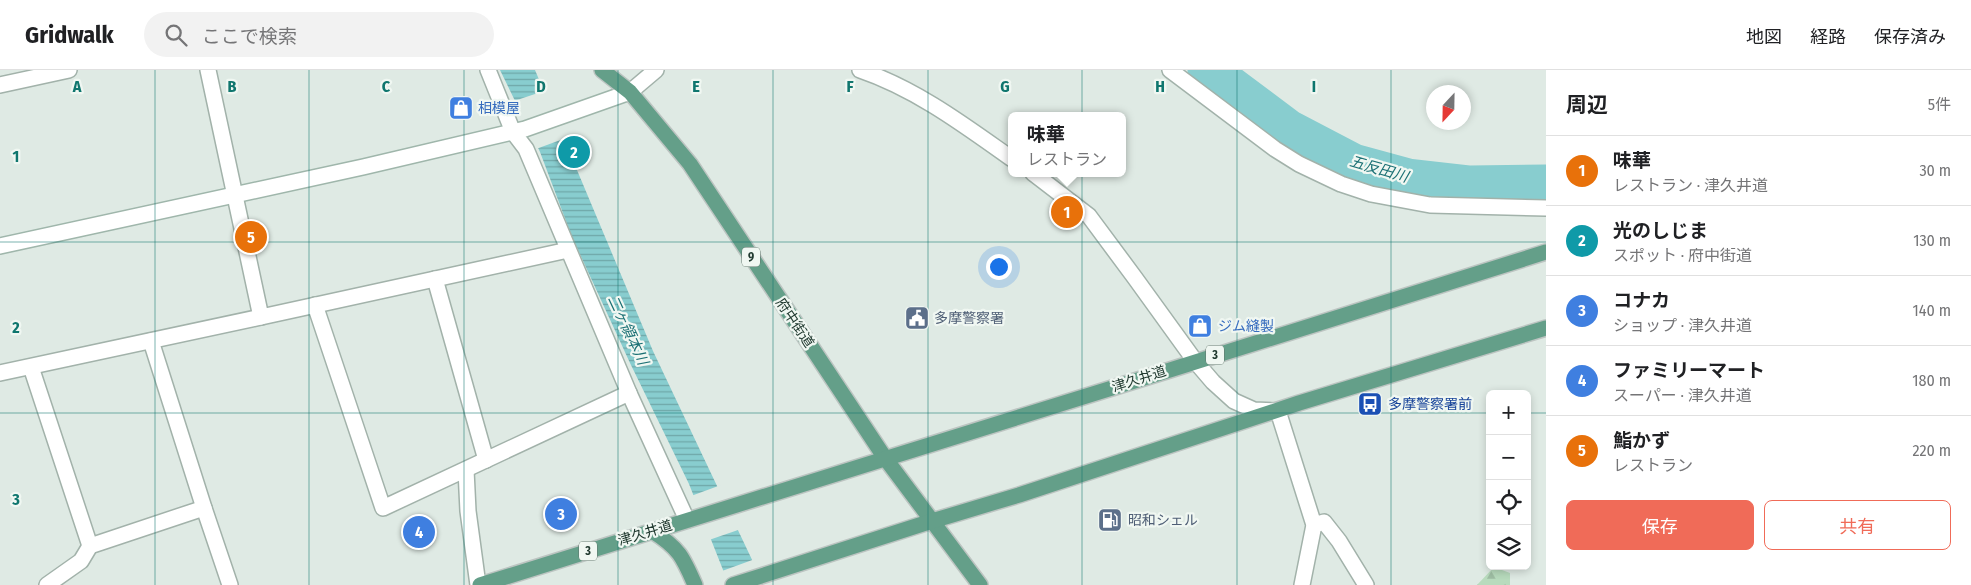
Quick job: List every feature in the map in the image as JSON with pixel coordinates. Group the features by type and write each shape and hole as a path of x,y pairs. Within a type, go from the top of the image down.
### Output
{"main road":[{"name":"府中街道","path":"602,70 630,92 690,164 885,458 980,585"},
{"name":"津久井道","path":"479,585 885,458 1034,414 1195,361 1546,252"},
{"path":"733,585 768,578 932,521 1020,495 1278,411 1546,328"},
{"path":"652,531 673,546 684,559 695,585"}],"street":[{"path":"0,85 69,70"},
{"path":"208,70 261,317"},
{"path":"488,70 519,130 628,393 692,519"},
{"path":"0,246 372,165 519,130 630,92 656,70"},
{"path":"860,70 912,92 1008,156"},
{"path":"1170,70 1275,149 1299,164 1341,184 1371,194 1430,205 1546,208"},
{"path":"1037,177 1089,216 1212,382 1234,401 1254,410 1278,411 1314,526 1302,585"},
{"path":"0,373 152,342 568,250"},
{"path":"435,279 486,460"},
{"path":"315,305 383,508 628,393"},
{"path":"152,342 230,585"},
{"path":"31,366 90,546"},
{"path":"466,470 468,511 479,585"},
{"path":"47,585 81,561 90,546 204,508"},
{"path":"1314,526 1324,522 1339,541 1366,585"}],"green space":[{"path":"1491,570 1502,570 1510,573 1510,585 1477,585"}],"water":[{"name":"二ヶ領本川","path":"500,70 535,70 653,351 764,585 729,585 689,484 630,363 572,237 540,152"}],"pier":[{"path":"547,90 566,138 536,149 514,101"},
{"path":"721,485 741,529 709,540 691,496"},
{"path":"755,559 766,585 727,585 722,571"}],"waterway":[{"name":"五反田川","path":"1208,70 1288,130 1353,164 1408,179 1470,186 1546,185"}],"place":[{"name":"相模屋","path":"461,108"},
{"name":"光のしじま","path":"574,152"},
{"name":"味華","path":"1067,212"},
{"name":"鮨かず","path":"251,237"},
{"name":"多摩警察署","path":"917,318"},
{"name":"ジム縫製","path":"1200,326"},
{"name":"多摩警察署前","path":"1370,404"},
{"name":"コナカ","path":"561,514"},
{"name":"昭和シェル","path":"1110,520"},
{"name":"ファミリーマート","path":"419,532"}]}
